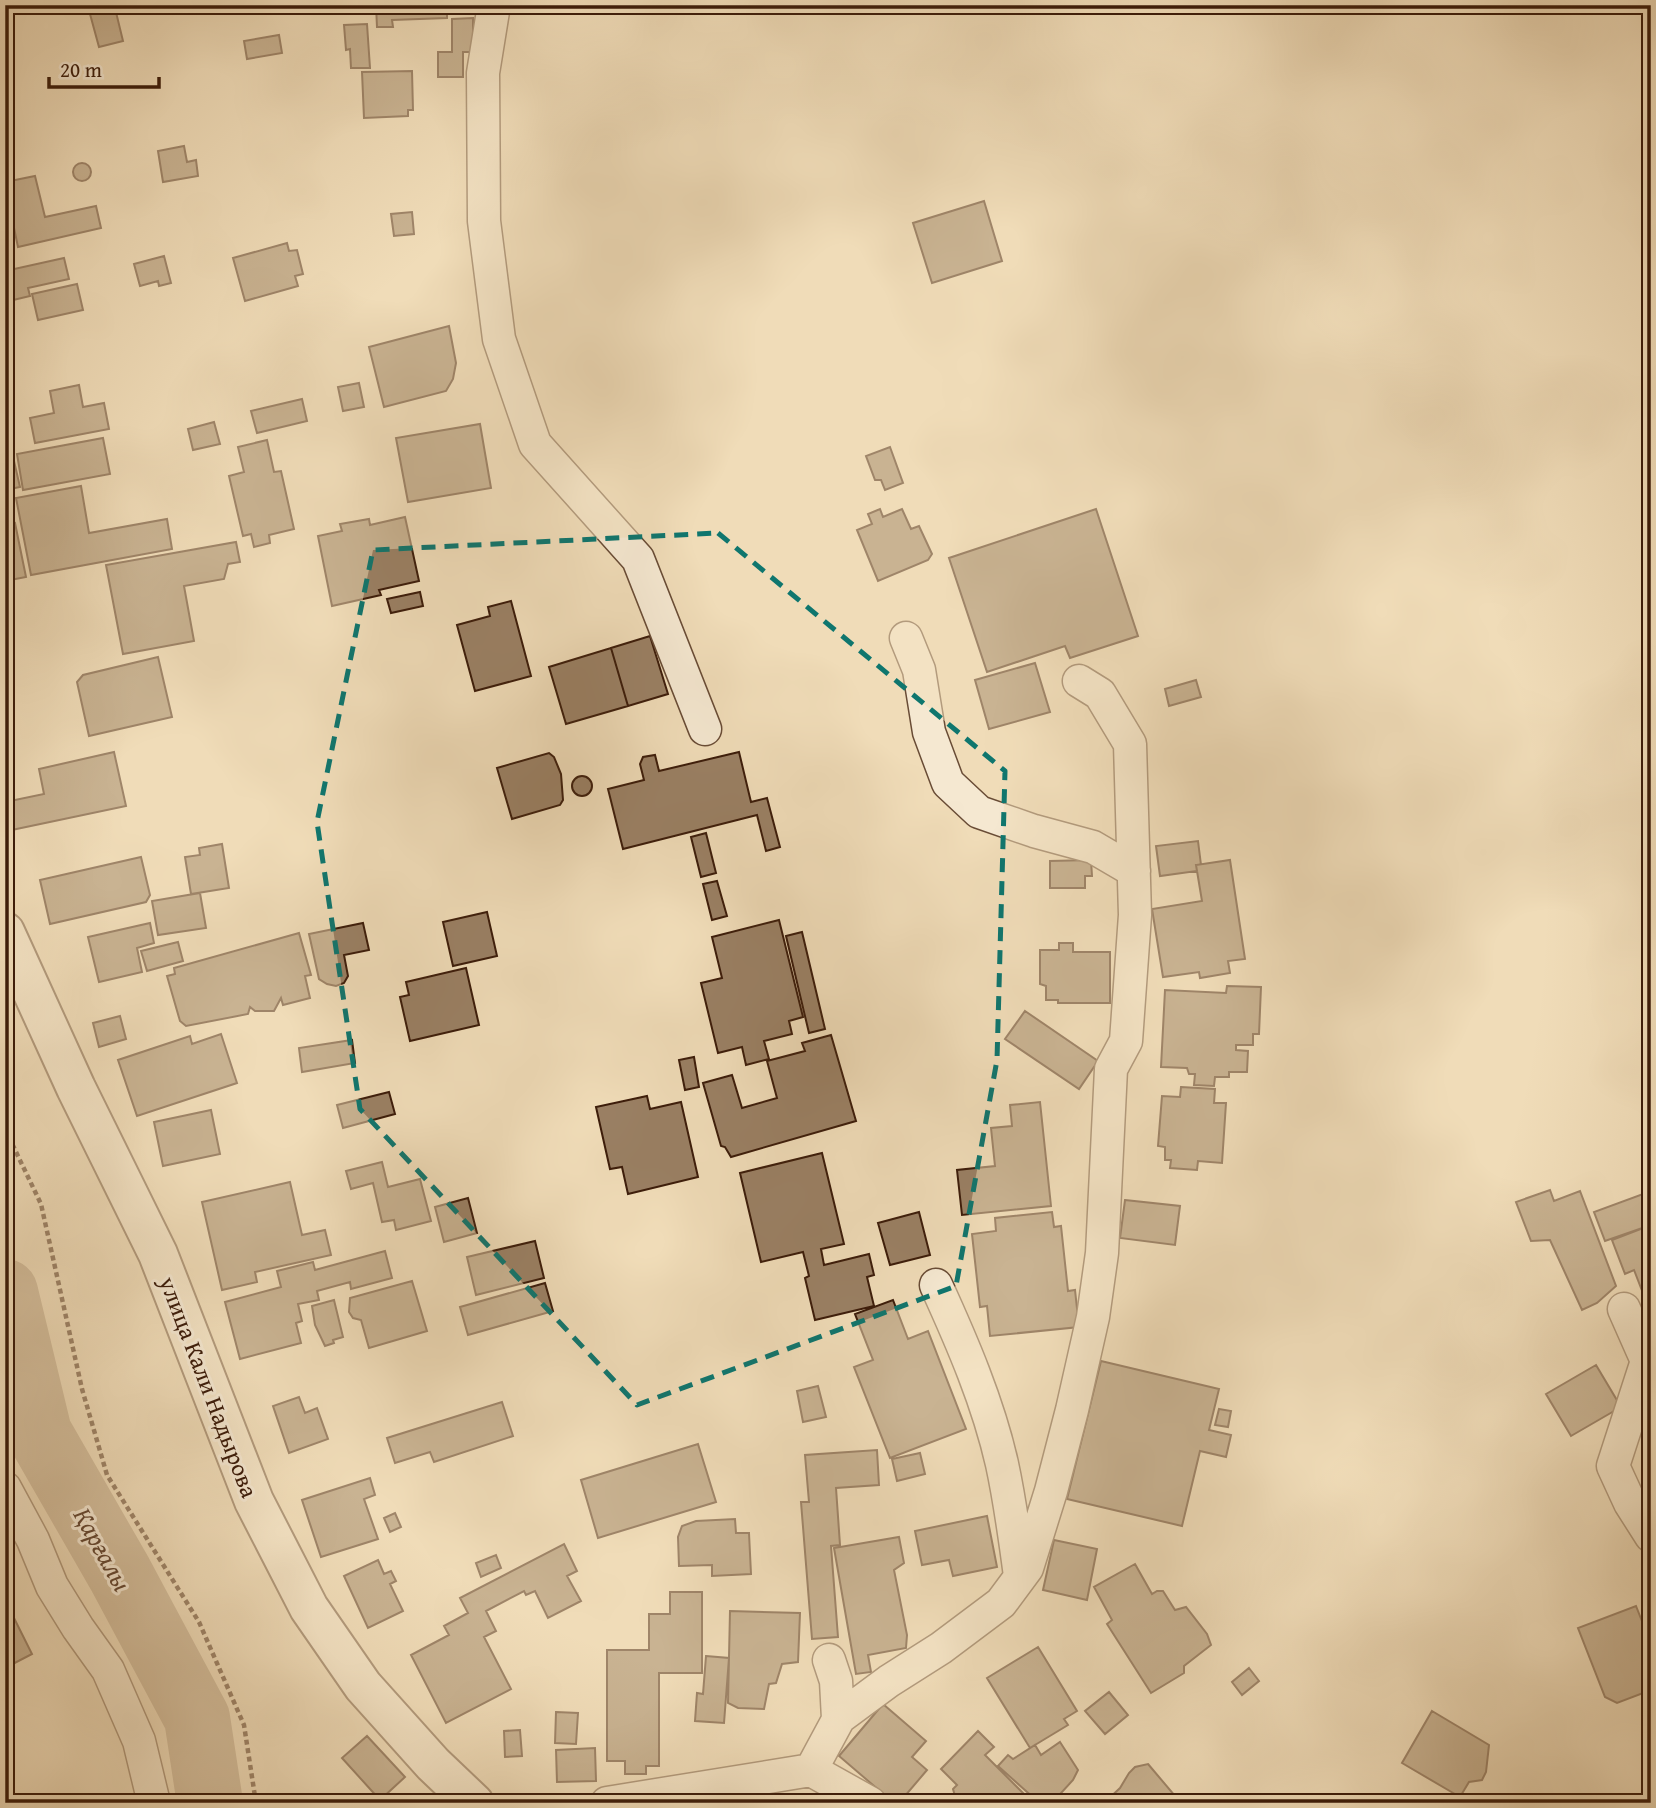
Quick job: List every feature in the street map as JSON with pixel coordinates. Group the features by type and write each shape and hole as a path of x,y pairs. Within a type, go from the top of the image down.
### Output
{"street":[{"path":"494,5 483,73 484,221 499,339 535,444 638,559 705,729"},
{"path":"906,638 919,670 929,732 948,783 979,812 1093,847 1134,871"},
{"path":"811,1770 838,1719 1001,1603 1027,1568 1051,1491 1093,1317 1102,1253 1111,1069 1126,1041 1135,915 1130,744 1100,694 1079,681"},
{"name":"улица Кали Надырова","path":"5,932 76,1088 158,1254 254,1501 309,1608 363,1686 433,1764 474,1803"},
{"path":"936,1286 956,1328 977,1384 1001,1462 1020,1577"},
{"path":"1624,1309 1647,1361 1613,1466 1630,1503 1651,1536"},
{"path":"5,1488 33,1540 52,1586 108,1670 139,1741 154,1803"},
{"path":"829,1660 836,1681 838,1719"},
{"path":"607,1803 811,1770 870,1803"}],"path":[{"path":"5,1129 41,1204 82,1389 107,1475 199,1622 244,1725 256,1803"}],"highlighted area":[{"path":"718,533 1005,771 997,1060 956,1286 637,1405 360,1109 317,822 373,550"}],"building":[{"path":"376,5 450,5 450,13 447,13 447,18 392,20 393,27 377,27"},
{"path":"115,8 123,41 99,47 90,14"},
{"path":"473,18 473,52 463,52 463,77 438,77 438,52 452,52 452,19"},
{"path":"367,24 370,68 351,68 344,25"},
{"path":"279,35 282,53 247,59 244,41"},
{"path":"412,71 413,110 408,110 408,116 364,118 362,72"},
{"path":"184,146 187,162 196,160 198,176 163,182 158,151"},
{"path":"78,163 86,163 91,172 89,179 78,181 73,176 73,168"},
{"path":"35,176 45,217 96,206 101,228 18,247 14,228 5,230 5,182"},
{"path":"984,201 1002,261 932,283 913,223"},
{"path":"412,212 414,234 394,236 391,214"},
{"path":"287,243 289,251 297,250 303,274 295,276 298,286 245,301 233,258"},
{"path":"164,256 171,283 159,286 158,281 140,286 134,264"},
{"path":"64,258 69,279 28,288 30,296 5,302 5,271"},
{"path":"77,284 83,310 38,320 32,294"},
{"path":"449,326 456,363 453,379 446,391 384,407 369,347"},
{"path":"359,383 364,407 343,411 338,387"},
{"path":"79,385 83,407 104,403 109,429 35,443 30,418 54,413 50,391"},
{"path":"302,399 307,421 257,433 251,411"},
{"path":"214,422 220,444 193,450 188,429"},
{"path":"480,424 491,488 408,502 396,438"},
{"path":"5,435 8,435 20,487 5,490"},
{"path":"103,438 110,474 23,490 17,454"},
{"path":"267,440 274,472 281,471 294,529 269,535 270,543 254,547 251,534 243,536 229,476 244,472 238,447"},
{"path":"890,447 903,483 885,490 881,480 875,480 866,456"},
{"path":"81,486 89,533 167,519 172,549 31,575 16,498"},
{"path":"880,509 883,517 902,509 911,529 919,526 932,554 928,560 878,581 857,530 872,524 868,514"},
{"path":"1096,509 1138,636 1070,658 1065,646 987,672 949,558"},
{"path":"405,517 419,581 379,590 381,595 332,606 318,536 342,531 340,524 369,519 370,525"},
{"path":"15,523 26,577 5,581 5,525"},
{"path":"236,542 240,562 228,564 224,579 184,586 194,641 123,654 106,565"},
{"path":"420,592 423,606 391,613 387,599"},
{"path":"511,601 531,676 475,691 457,625 490,616 488,607"},
{"path":"650,636 668,694 628,706 611,648"},
{"path":"611,648 628,706 566,724 549,667"},
{"path":"158,657 172,717 89,736 77,682 83,675"},
{"path":"1035,663 1050,712 989,729 975,680"},
{"path":"1196,680 1201,697 1169,706 1165,689"},
{"path":"114,752 126,806 7,831 5,802 44,794 39,769"},
{"path":"739,752 751,802 767,798 780,847 766,851 757,815 623,849 608,789 644,780 640,764 643,757 655,755 659,771"},
{"path":"549,753 554,757 561,774 563,800 560,805 512,819 497,768"},
{"path":"578,776 586,776 592,786 586,796 578,796 572,790 572,782"},
{"path":"706,833 716,873 701,877 691,837"},
{"path":"1198,841 1201,865 1196,865 1197,871 1160,876 1156,846"},
{"path":"222,844 229,888 191,894 185,857 200,855 199,848"},
{"path":"141,857 150,895 146,902 50,924 40,880"},
{"path":"1091,860 1092,876 1085,876 1085,888 1050,888 1050,861"},
{"path":"1230,860 1245,959 1228,961 1230,973 1200,978 1199,972 1163,977 1152,909 1202,901 1196,865"},
{"path":"717,881 727,916 712,920 703,884"},
{"path":"200,893 206,928 158,935 152,901"},
{"path":"487,912 497,956 453,966 443,922"},
{"path":"779,920 803,1017 789,1021 792,1034 764,1041 769,1059 746,1065 742,1047 718,1053 701,983 722,978 712,937"},
{"path":"150,923 154,943 137,948 142,972 99,982 88,937"},
{"path":"363,923 369,950 344,955 348,976 344,983 336,986 319,979 309,934"},
{"path":"802,932 825,1029 809,1033 786,936"},
{"path":"299,933 311,975 305,976 310,998 283,1005 281,998 274,1011 255,1011 250,1007 248,1014 186,1026 180,1021 167,976 175,974 174,968"},
{"path":"178,942 183,961 147,971 141,951"},
{"path":"1059,943 1073,943 1073,952 1110,952 1110,1003 1058,1003 1058,1000 1046,1000 1046,986 1040,984 1040,950 1059,950"},
{"path":"466,968 479,1025 410,1041 400,997 409,995 406,982"},
{"path":"1227,986 1261,987 1259,1034 1253,1034 1253,1045 1236,1045 1236,1050 1248,1051 1247,1072 1229,1072 1229,1077 1215,1077 1214,1086 1194,1085 1195,1074 1189,1074 1187,1068 1161,1067 1165,990 1226,993"},
{"path":"1025,1011 1098,1061 1079,1089 1005,1039"},
{"path":"120,1016 126,1039 99,1047 93,1023"},
{"path":"221,1034 237,1083 137,1116 118,1060 190,1036 192,1044"},
{"path":"831,1035 856,1121 731,1157 725,1147 721,1146 703,1083 732,1075 742,1108 777,1098 767,1061 805,1051 802,1043"},
{"path":"352,1040 355,1063 302,1072 299,1048"},
{"path":"694,1057 699,1087 685,1090 679,1060"},
{"path":"1181,1087 1215,1089 1214,1103 1226,1103 1222,1163 1198,1161 1197,1170 1170,1168 1171,1160 1165,1160 1165,1147 1158,1146 1162,1096 1180,1097"},
{"path":"389,1092 395,1114 343,1128 337,1105"},
{"path":"647,1096 650,1109 681,1102 698,1177 628,1194 622,1167 610,1169 596,1107"},
{"path":"1040,1102 1051,1206 962,1215 957,1170 995,1166 991,1128 1012,1126 1010,1105"},
{"path":"211,1110 220,1154 163,1166 154,1122"},
{"path":"822,1153 844,1244 821,1249 824,1265 869,1254 874,1275 867,1277 874,1306 815,1320 805,1278 809,1276 803,1252 761,1262 740,1173"},
{"path":"382,1162 388,1187 420,1179 431,1221 396,1230 394,1220 382,1222 373,1183 351,1189 346,1171"},
{"path":"290,1182 302,1235 325,1230 331,1255 255,1272 257,1282 222,1290 202,1202"},
{"path":"1550,1190 1554,1201 1580,1191 1616,1286 1597,1303 1582,1310 1550,1240 1531,1241 1516,1202"},
{"path":"1643,1194 1651,1216 1651,1225 1605,1241 1594,1212"},
{"path":"468,1198 477,1233 444,1242 435,1207"},
{"path":"1125,1200 1180,1206 1175,1245 1120,1238"},
{"path":"919,1212 930,1255 890,1265 878,1223"},
{"path":"1052,1212 1054,1227 1061,1226 1068,1291 1075,1290 1079,1327 990,1336 987,1306 980,1307 972,1234 996,1231 995,1218"},
{"path":"1651,1225 1651,1314 1634,1270 1625,1274 1612,1240"},
{"path":"535,1241 544,1278 476,1295 467,1257"},
{"path":"385,1251 392,1278 351,1289 350,1282 317,1291 319,1300 298,1304 302,1321 296,1323 301,1343 240,1359 225,1302 281,1287 277,1271 313,1262 315,1270"},
{"path":"412,1281 427,1331 369,1348 361,1320 353,1318 349,1312 350,1298"},
{"path":"545,1283 553,1311 468,1335 460,1307"},
{"path":"334,1300 343,1337 325,1346 315,1325 312,1306"},
{"path":"893,1300 908,1339 928,1331 966,1429 890,1458 854,1367 873,1360 855,1314"},
{"path":"1101,1361 1219,1389 1209,1430 1231,1435 1226,1457 1200,1451 1182,1526 1067,1499"},
{"path":"1596,1365 1621,1407 1571,1436 1546,1394"},
{"path":"818,1386 826,1417 803,1422 797,1391"},
{"path":"299,1397 305,1413 317,1408 328,1439 289,1453 273,1406"},
{"path":"502,1402 513,1436 434,1462 430,1452 395,1463 387,1438"},
{"path":"1219,1409 1231,1411 1228,1427 1215,1425"},
{"path":"698,1444 716,1502 598,1538 581,1480"},
{"path":"877,1450 879,1485 836,1488 840,1545 831,1546 838,1637 812,1639 801,1502 809,1502 805,1455"},
{"path":"920,1453 925,1474 897,1481 892,1459"},
{"path":"370,1478 375,1495 364,1499 378,1539 321,1557 302,1500"},
{"path":"395,1513 401,1527 390,1532 384,1518"},
{"path":"987,1516 997,1567 953,1576 949,1560 922,1565 915,1531"},
{"path":"735,1519 736,1533 749,1533 751,1574 712,1576 712,1565 679,1566 678,1537 682,1526 696,1521"},
{"path":"899,1537 904,1563 894,1570 907,1635 906,1648 868,1655 871,1672 856,1674 834,1548"},
{"path":"1054,1540 1097,1549 1087,1600 1043,1590"},
{"path":"564,1544 577,1571 567,1576 581,1601 548,1618 535,1591 526,1595 524,1591 486,1611 496,1631 484,1637 511,1689 446,1723 411,1655 449,1635 444,1626 468,1613 460,1598"},
{"path":"496,1555 501,1568 481,1577 476,1563"},
{"path":"378,1560 384,1574 391,1571 396,1581 390,1584 403,1611 368,1628 344,1576"},
{"path":"1135,1564 1152,1594 1163,1591 1175,1610 1186,1607 1207,1634 1211,1645 1184,1666 1184,1673 1151,1693 1107,1624 1112,1620 1094,1587"},
{"path":"670,1592 702,1592 702,1673 659,1673 659,1766 646,1766 646,1774 625,1774 625,1761 607,1761 607,1650 649,1650 649,1614 670,1614"},
{"path":"5,1600 32,1654 5,1668"},
{"path":"1636,1606 1651,1644 1651,1690 1617,1703 1605,1697 1578,1628"},
{"path":"730,1611 800,1613 798,1662 782,1664 776,1683 769,1684 764,1709 738,1708 728,1703"},
{"path":"1038,1647 1077,1711 1064,1719 1068,1725 1030,1748 987,1678"},
{"path":"706,1656 729,1658 724,1723 695,1721 697,1693 703,1694"},
{"path":"1249,1668 1259,1681 1242,1695 1232,1682"},
{"path":"1109,1692 1128,1715 1105,1734 1085,1711"},
{"path":"883,1704 926,1741 912,1757 927,1770 899,1803 894,1803 839,1756"},
{"path":"1432,1711 1489,1745 1486,1772 1482,1780 1469,1782 1460,1797 1402,1763"},
{"path":"556,1712 578,1713 576,1744 555,1743"},
{"path":"520,1730 522,1756 505,1757 504,1731"},
{"path":"978,1731 994,1747 985,1755 1033,1803 957,1803 953,1789 957,1785 941,1769"},
{"path":"367,1736 405,1777 380,1800 342,1758"},
{"path":"1060,1742 1078,1770 1073,1780 1052,1803 1034,1803 1036,1800 998,1766 1008,1755 1013,1759 1035,1745 1041,1755"},
{"path":"595,1748 596,1781 557,1782 556,1750"},
{"path":"1148,1764 1181,1803 1104,1803 1120,1788 1135,1767"}],"waterway":[{"name":"Қарғалы","path":"5,1292 39,1433 120,1574 197,1718 210,1803"}]}
